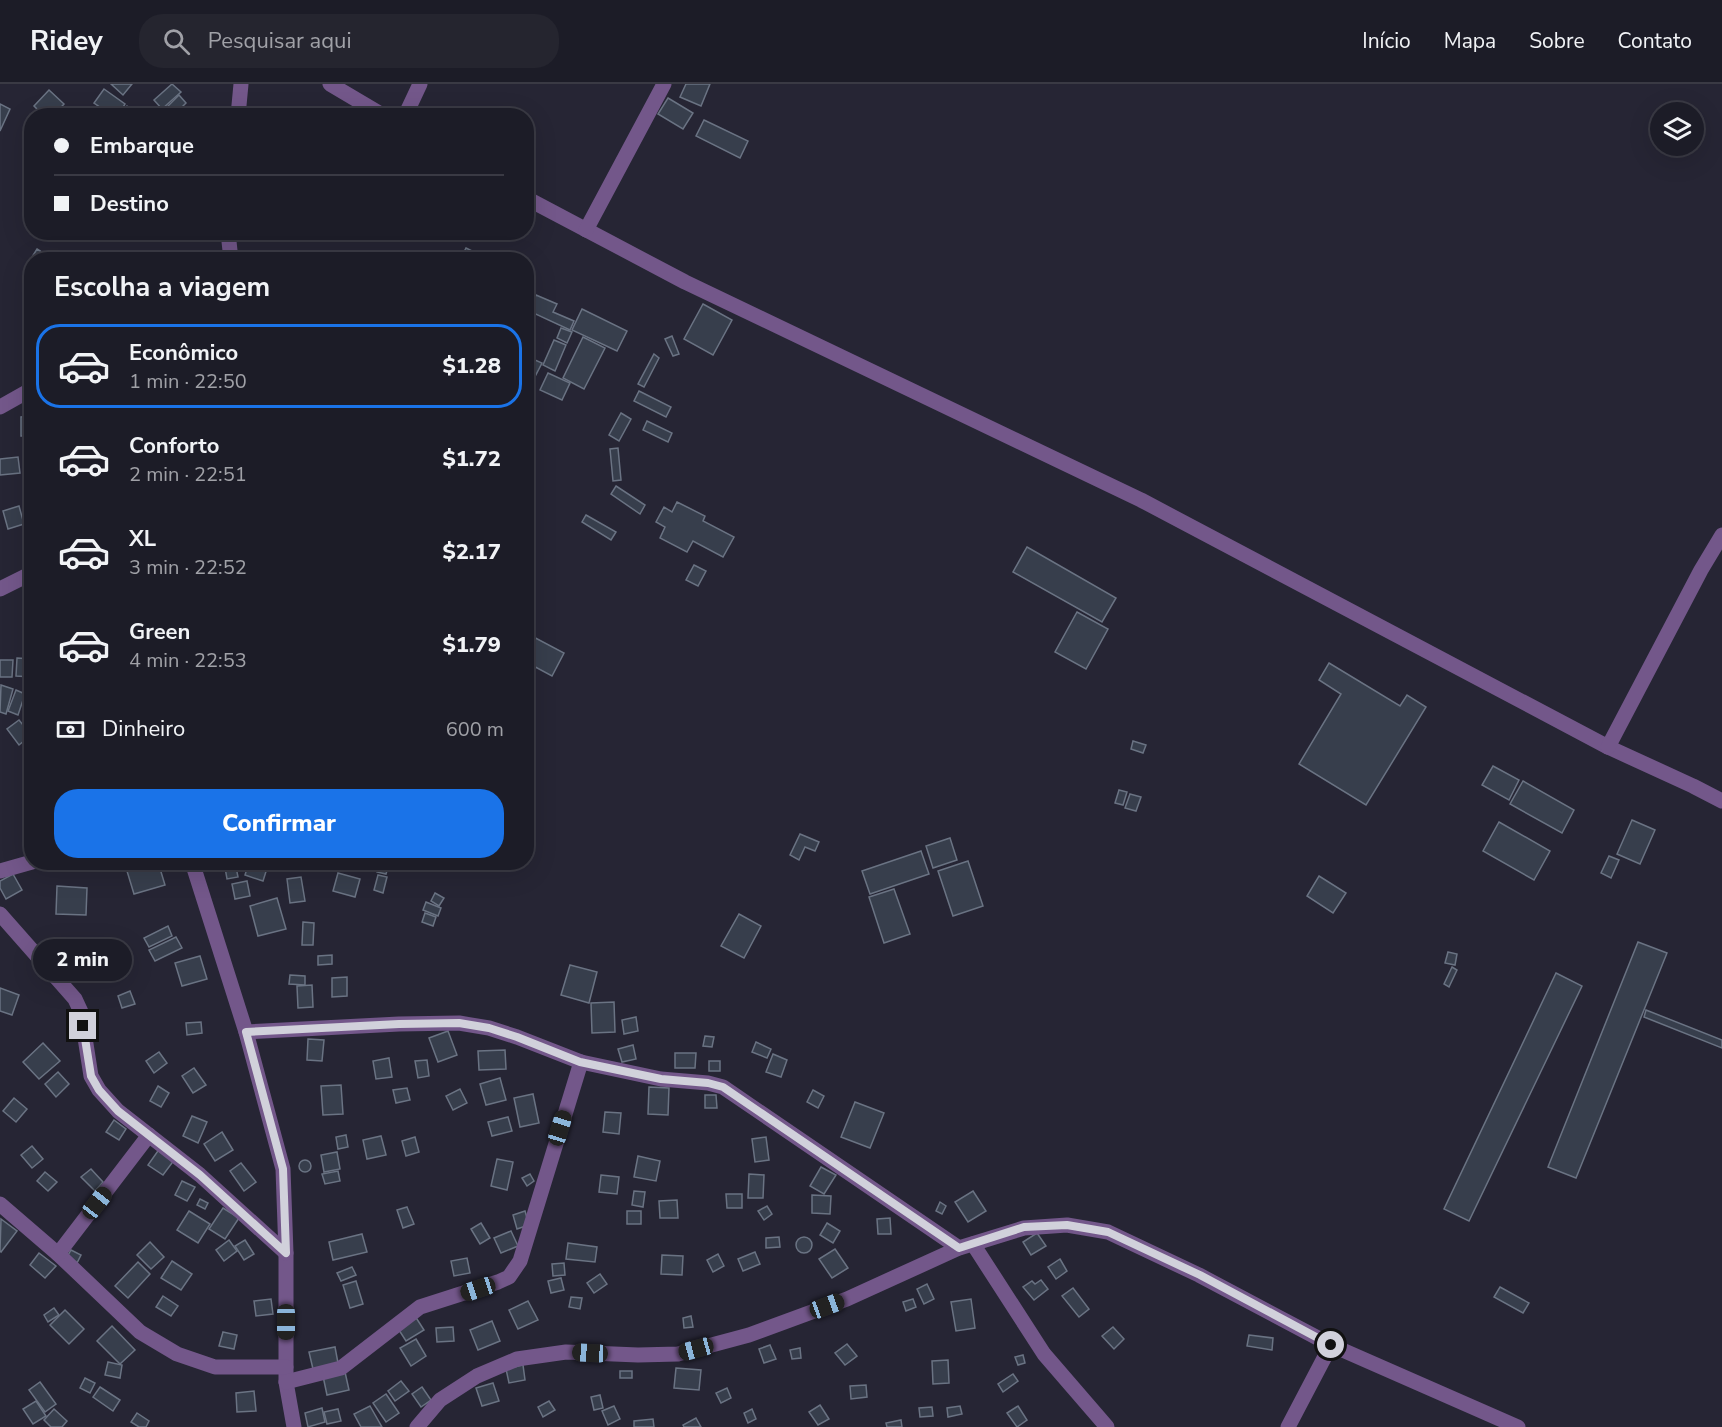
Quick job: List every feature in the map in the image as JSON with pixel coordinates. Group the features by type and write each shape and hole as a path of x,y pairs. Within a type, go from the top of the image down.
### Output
{"street":[{"path":"239,108 241,84"},
{"path":"330,84 370,108"},
{"path":"409,108 420,84"},
{"path":"586,230 664,84"},
{"path":"534,202 685,282 1141,500 1608,747 1722,801"},
{"path":"0,407 24,394"},
{"path":"1608,747 1701,570 1722,535"},
{"path":"0,589 24,577"},
{"path":"0,871 24,864"},
{"path":"195,870 246,1032 283,1169 286,1375 294,1427"},
{"path":"0,914 75,999 81,1012 91,1076 99,1090 118,1111 200,1175 286,1253"},
{"path":"246,1032 459,1023 489,1028 517,1037 580,1062 661,1079 708,1083 723,1087 966,1246 1044,1353 1107,1427"},
{"path":"0,1204 58,1254 140,1332 177,1354 214,1367 286,1375 341,1368 420,1307 498,1282 509,1276 520,1261 580,1062"},
{"path":"58,1254 149,1135"},
{"path":"417,1427 440,1400 477,1376 517,1359 566,1352 678,1354 749,1335 847,1299 966,1246 1024,1227 1067,1225 1108,1232 1200,1275 1331,1345 1518,1427"},
{"path":"1288,1427 1331,1345"}],"building":[{"path":"111,84 132,84 123,95"},
{"path":"172,84 181,92 163,108 154,100"},
{"path":"686,84 710,84 701,106 680,97"},
{"path":"104,89 125,104 123,108 101,108 94,103"},
{"path":"49,90 64,104 60,108 36,108 34,106"},
{"path":"179,95 186,103 181,108 166,108"},
{"path":"668,98 693,113 683,129 658,114"},
{"path":"0,104 10,109 0,131"},
{"path":"704,120 748,141 740,158 696,136"},
{"path":"536,295 557,304 553,312 574,321 570,330 534,313"},
{"path":"703,304 732,320 713,355 684,339"},
{"path":"582,309 627,331 617,351 572,330"},
{"path":"561,328 572,332 567,343 557,338"},
{"path":"672,336 679,354 673,356 665,339"},
{"path":"583,337 605,348 584,389 563,378"},
{"path":"554,340 566,345 555,371 543,365"},
{"path":"654,354 659,358 644,387 638,384"},
{"path":"534,360 542,363 534,378"},
{"path":"548,373 570,383 562,400 540,390"},
{"path":"639,391 671,407 666,417 634,401"},
{"path":"621,413 631,419 619,441 609,435"},
{"path":"21,417 24,417 24,436 21,436"},
{"path":"647,421 672,433 668,442 643,430"},
{"path":"618,448 621,480 613,481 610,449"},
{"path":"18,457 20,473 0,475 0,459"},
{"path":"616,486 645,505 640,514 611,494"},
{"path":"677,502 705,516 703,521 734,537 723,557 693,541 687,552 660,538 665,527 656,522 664,507 672,512"},
{"path":"19,506 24,524 8,529 3,511"},
{"path":"586,515 616,532 611,540 582,522"},
{"path":"1027,547 1116,598 1102,622 1013,572"},
{"path":"694,565 706,571 698,586 686,580"},
{"path":"1077,612 1108,629 1086,669 1055,652"},
{"path":"534,637 564,653 552,676 534,666"},
{"path":"17,658 24,658 24,676 16,676"},
{"path":"0,660 13,660 12,677 0,677"},
{"path":"1329,663 1400,706 1407,695 1426,707 1366,805 1299,764 1341,694 1319,680"},
{"path":"1,685 13,689 6,714 0,712"},
{"path":"16,690 24,694 18,715 8,711"},
{"path":"19,720 24,726 24,741 19,745 7,729"},
{"path":"1133,741 1146,745 1143,753 1131,749"},
{"path":"1493,766 1519,780 1509,800 1482,785"},
{"path":"1523,781 1574,810 1562,833 1510,804"},
{"path":"1119,790 1127,792 1123,805 1115,803"},
{"path":"1130,794 1141,797 1136,811 1125,808"},
{"path":"1632,820 1655,830 1640,864 1617,854"},
{"path":"1499,822 1550,851 1534,880 1483,851"},
{"path":"800,834 819,842 815,851 805,847 799,860 790,855"},
{"path":"950,838 957,860 933,868 926,846"},
{"path":"921,851 929,874 870,894 862,871"},
{"path":"1609,856 1619,860 1611,878 1601,873"},
{"path":"968,861 983,906 953,916 938,871"},
{"path":"160,870 165,885 134,894 127,871"},
{"path":"225,870 237,870 238,877 227,879"},
{"path":"247,870 266,870 263,881 245,875"},
{"path":"378,870 387,870 386,874 377,872"},
{"path":"338,873 360,879 355,897 333,891"},
{"path":"13,874 22,890 6,899 0,888 0,881"},
{"path":"378,875 387,877 383,893 374,890"},
{"path":"1319,876 1346,893 1333,913 1307,896"},
{"path":"301,877 305,901 290,903 287,879"},
{"path":"247,881 250,896 235,899 232,884"},
{"path":"57,886 87,888 86,915 56,914"},
{"path":"894,889 910,934 884,943 869,897"},
{"path":"435,893 444,898 439,906 431,901"},
{"path":"277,898 286,929 258,936 250,906"},
{"path":"426,902 441,908 438,916 423,910"},
{"path":"425,913 436,917 433,926 422,922"},
{"path":"739,914 761,926 744,958 721,946"},
{"path":"303,922 314,923 313,945 302,945"},
{"path":"168,926 172,936 149,947 144,938"},
{"path":"176,937 182,948 155,961 149,950"},
{"path":"1638,942 1667,953 1576,1178 1548,1167"},
{"path":"88,943 88,954 74,955 73,944"},
{"path":"112,943 117,961 101,965 97,947"},
{"path":"1448,952 1457,954 1455,965 1445,963"},
{"path":"332,955 332,964 318,965 318,956"},
{"path":"200,956 207,979 182,986 175,963"},
{"path":"570,965 597,972 589,1003 561,995"},
{"path":"1452,967 1457,970 1449,987 1444,984"},
{"path":"1556,973 1582,986 1469,1221 1444,1209"},
{"path":"290,975 305,976 305,985 289,984"},
{"path":"347,977 347,996 332,997 332,978"},
{"path":"312,985 313,1007 298,1008 297,986"},
{"path":"0,988 19,995 12,1015 0,1011"},
{"path":"130,991 135,1004 122,1008 118,996"},
{"path":"614,1002 615,1032 592,1033 591,1003"},
{"path":"1646,1010 1722,1040 1722,1048 1644,1017"},
{"path":"636,1017 638,1031 624,1034 622,1020"},
{"path":"201,1022 202,1033 187,1035 186,1023"},
{"path":"448,1031 457,1055 438,1062 429,1038"},
{"path":"705,1036 714,1037 712,1047 703,1046"},
{"path":"308,1039 324,1040 322,1061 307,1060"},
{"path":"756,1042 771,1049 767,1058 752,1052"},
{"path":"43,1043 60,1061 39,1079 23,1062"},
{"path":"633,1045 636,1059 622,1062 618,1049"},
{"path":"505,1050 506,1069 479,1070 478,1051"},
{"path":"159,1052 167,1063 154,1073 146,1061"},
{"path":"675,1053 696,1053 695,1068 675,1068"},
{"path":"773,1054 787,1060 781,1077 766,1072"},
{"path":"389,1058 392,1077 376,1079 373,1061"},
{"path":"427,1060 429,1076 418,1078 415,1061"},
{"path":"709,1061 720,1061 720,1071 709,1071"},
{"path":"194,1068 206,1085 193,1093 182,1076"},
{"path":"58,1072 69,1084 56,1097 45,1084"},
{"path":"500,1078 506,1100 486,1105 480,1084"},
{"path":"341,1085 343,1114 323,1115 321,1086"},
{"path":"158,1086 169,1093 161,1107 150,1101"},
{"path":"649,1087 669,1088 668,1115 648,1114"},
{"path":"407,1088 410,1100 396,1103 393,1090"},
{"path":"460,1089 467,1103 453,1110 446,1096"},
{"path":"813,1090 824,1096 818,1108 807,1102"},
{"path":"533,1094 539,1123 520,1127 514,1098"},
{"path":"705,1095 716,1095 717,1108 705,1108"},
{"path":"14,1098 27,1109 16,1122 3,1111"},
{"path":"855,1102 884,1113 870,1148 841,1137"},
{"path":"605,1112 621,1113 619,1134 603,1132"},
{"path":"192,1116 207,1122 198,1143 183,1136"},
{"path":"508,1117 512,1131 492,1136 488,1122"},
{"path":"114,1120 126,1129 119,1140 106,1132"},
{"path":"222,1132 233,1150 215,1161 204,1144"},
{"path":"346,1135 348,1147 338,1149 336,1137"},
{"path":"381,1136 386,1155 367,1159 363,1140"},
{"path":"415,1137 419,1152 406,1156 402,1141"},
{"path":"766,1137 769,1160 755,1162 752,1139"},
{"path":"32,1146 43,1159 32,1168 21,1155"},
{"path":"160,1148 175,1159 163,1175 148,1165"},
{"path":"337,1152 340,1169 324,1172 321,1155"},
{"path":"638,1156 660,1161 656,1181 634,1177"},
{"path":"497,1159 513,1162 507,1190 491,1186"},
{"path":"307,1160 310,1161 310,1171 303,1172 300,1171 299,1164 300,1161"},
{"path":"241,1163 256,1182 244,1191 230,1171"},
{"path":"821,1167 836,1175 824,1194 810,1186"},
{"path":"91,1169 103,1182 95,1191 81,1177"},
{"path":"338,1171 340,1181 325,1184 322,1174"},
{"path":"45,1172 57,1182 48,1191 37,1181"},
{"path":"530,1174 534,1181 527,1186 522,1178"},
{"path":"749,1174 764,1175 763,1198 748,1198"},
{"path":"601,1175 619,1177 617,1194 599,1192"},
{"path":"182,1181 195,1187 187,1201 175,1195"},
{"path":"634,1191 645,1192 643,1207 632,1205"},
{"path":"973,1191 986,1211 968,1222 955,1202"},
{"path":"726,1194 742,1194 742,1208 727,1208"},
{"path":"812,1195 831,1196 830,1214 812,1213"},
{"path":"200,1199 208,1203 205,1209 197,1205"},
{"path":"677,1200 678,1218 660,1218 659,1201"},
{"path":"940,1202 946,1206 942,1214 936,1211"},
{"path":"767,1206 772,1214 764,1220 758,1211"},
{"path":"407,1207 414,1224 403,1228 397,1210"},
{"path":"223,1208 239,1218 225,1239 209,1229"},
{"path":"189,1211 210,1224 198,1243 177,1230"},
{"path":"525,1211 529,1225 517,1229 513,1215"},
{"path":"627,1211 641,1211 641,1224 627,1224"},
{"path":"890,1218 891,1234 878,1234 877,1219"},
{"path":"1,1219 17,1231 1,1252 0,1251"},
{"path":"481,1223 490,1238 480,1244 471,1229"},
{"path":"827,1223 840,1231 833,1243 820,1235"},
{"path":"511,1231 518,1246 501,1253 494,1238"},
{"path":"1037,1233 1046,1246 1031,1255 1023,1242"},
{"path":"362,1234 367,1252 333,1260 329,1242"},
{"path":"779,1237 780,1247 766,1248 766,1238"},
{"path":"804,1237 810,1239 812,1245 810,1251 804,1253 798,1251 796,1245 798,1239"},
{"path":"229,1240 237,1251 224,1261 216,1250"},
{"path":"245,1240 254,1254 244,1260 235,1246"},
{"path":"150,1242 164,1257 151,1269 137,1255"},
{"path":"568,1243 597,1247 595,1262 566,1259"},
{"path":"835,1249 848,1268 832,1278 819,1259"},
{"path":"71,1250 81,1255 77,1263 67,1257"},
{"path":"755,1252 760,1264 743,1271 738,1259"},
{"path":"39,1253 56,1266 45,1278 30,1265"},
{"path":"718,1254 724,1266 713,1272 707,1260"},
{"path":"662,1255 683,1256 682,1275 661,1274"},
{"path":"467,1258 470,1273 454,1276 451,1261"},
{"path":"1060,1259 1067,1271 1056,1279 1048,1267"},
{"path":"172,1261 192,1274 181,1290 161,1278"},
{"path":"138,1262 150,1274 128,1298 115,1286"},
{"path":"564,1263 565,1275 553,1276 552,1264"},
{"path":"352,1267 356,1275 341,1281 337,1273"},
{"path":"600,1274 607,1284 594,1293 587,1283"},
{"path":"561,1278 564,1290 551,1293 548,1281"},
{"path":"1041,1280 1048,1289 1034,1300 1023,1287 1032,1281 1035,1284"},
{"path":"356,1281 363,1304 350,1308 343,1285"},
{"path":"927,1284 934,1299 924,1304 917,1289"},
{"path":"1500,1287 1529,1303 1523,1313 1494,1297"},
{"path":"1073,1288 1089,1309 1079,1317 1062,1296"},
{"path":"163,1296 178,1306 171,1316 156,1307"},
{"path":"571,1297 582,1298 580,1309 569,1307"},
{"path":"271,1299 273,1314 256,1316 254,1301"},
{"path":"913,1299 916,1307 906,1311 903,1302"},
{"path":"971,1299 975,1328 956,1331 951,1302"},
{"path":"528,1301 538,1320 518,1329 509,1310"},
{"path":"54,1308 59,1315 48,1322 44,1315"},
{"path":"65,1310 84,1329 69,1344 50,1325"},
{"path":"415,1316 424,1330 406,1341 397,1327"},
{"path":"691,1316 693,1327 684,1328 683,1318"},
{"path":"492,1321 500,1341 478,1350 470,1330"},
{"path":"112,1326 135,1350 120,1364 97,1341"},
{"path":"453,1327 454,1341 437,1342 436,1328"},
{"path":"1113,1327 1124,1339 1114,1349 1102,1336"},
{"path":"223,1332 237,1335 234,1349 219,1346"},
{"path":"1249,1335 1273,1338 1272,1350 1247,1346"},
{"path":"416,1339 426,1356 411,1366 400,1348"},
{"path":"847,1344 857,1356 845,1365 835,1353"},
{"path":"770,1345 776,1359 764,1363 759,1349"},
{"path":"335,1347 338,1363 313,1369 309,1352"},
{"path":"800,1348 801,1358 792,1359 790,1350"},
{"path":"1023,1355 1025,1363 1018,1365 1015,1357"},
{"path":"948,1360 949,1383 933,1384 932,1361"},
{"path":"108,1362 122,1365 120,1378 105,1375"},
{"path":"523,1365 525,1380 509,1383 506,1369"},
{"path":"676,1368 701,1370 699,1390 674,1388"},
{"path":"620,1371 632,1371 632,1378 620,1378"},
{"path":"345,1372 349,1390 327,1395 323,1376"},
{"path":"1013,1374 1018,1381 1003,1392 998,1384"},
{"path":"85,1378 95,1383 90,1393 80,1388"},
{"path":"401,1381 409,1391 395,1401 388,1391"},
{"path":"40,1382 56,1404 45,1412 29,1390"},
{"path":"493,1383 499,1401 482,1406 476,1388"},
{"path":"866,1385 867,1397 851,1399 850,1386"},
{"path":"100,1387 120,1400 113,1411 93,1397"},
{"path":"422,1387 431,1400 421,1407 412,1394"},
{"path":"727,1388 731,1398 721,1403 716,1393"},
{"path":"254,1391 256,1411 237,1412 236,1393"},
{"path":"386,1394 399,1413 386,1422 373,1403"},
{"path":"600,1395 603,1408 594,1410 591,1397"},
{"path":"36,1401 46,1416 33,1424 23,1409"},
{"path":"549,1401 555,1410 543,1417 538,1407"},
{"path":"820,1405 829,1419 818,1425 809,1412"},
{"path":"370,1406 382,1427 361,1427 354,1414"},
{"path":"614,1406 620,1419 608,1425 602,1411"},
{"path":"960,1406 962,1414 948,1417 947,1408"},
{"path":"1018,1406 1027,1420 1017,1427 1007,1413"},
{"path":"932,1407 933,1416 920,1417 919,1408"},
{"path":"322,1408 325,1422 308,1427 305,1413"},
{"path":"54,1409 67,1421 62,1427 51,1427 44,1420"},
{"path":"338,1409 341,1421 327,1424 324,1412"},
{"path":"752,1409 756,1419 748,1423 744,1413"},
{"path":"137,1413 149,1421 146,1427 139,1427 131,1422"},
{"path":"696,1418 701,1427 684,1427 683,1425"},
{"path":"653,1419 654,1427 634,1427 634,1421"},
{"path":"901,1420 902,1427 887,1427 886,1423"}],"route":[{"path":"83,1026 91,1076 108,1101 200,1175 286,1253 283,1169 246,1032 459,1023 489,1028 517,1037 580,1062 661,1079 708,1083 723,1087 959,1248 1024,1227 1067,1225 1108,1232 1200,1275 1331,1345"}]}
